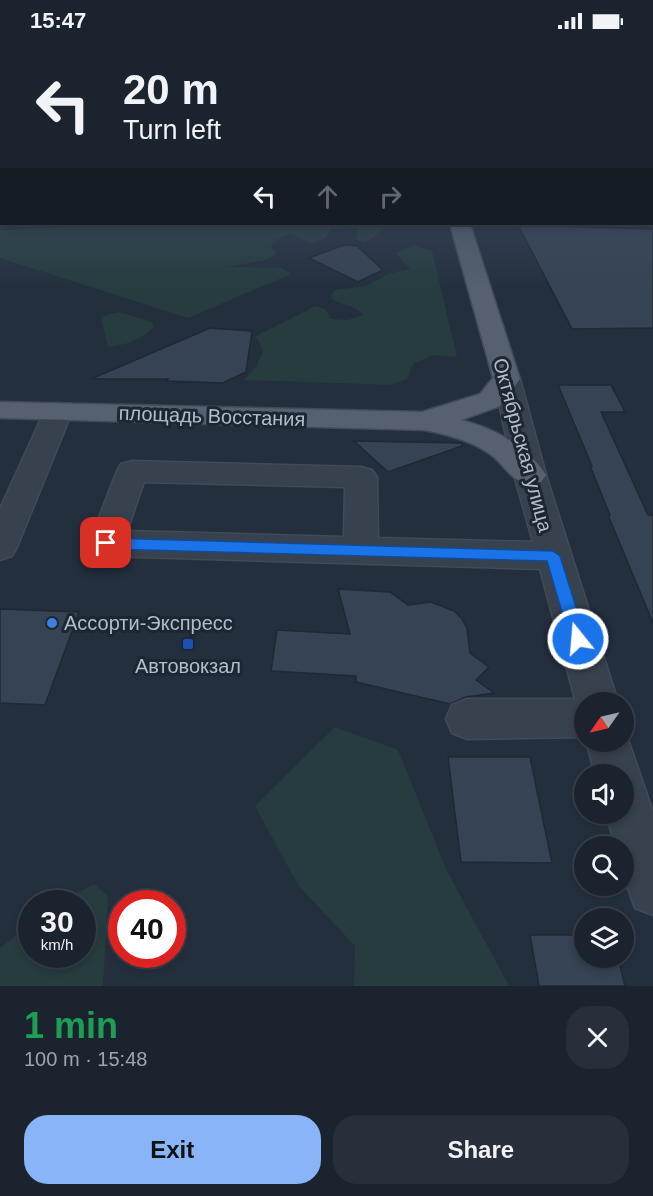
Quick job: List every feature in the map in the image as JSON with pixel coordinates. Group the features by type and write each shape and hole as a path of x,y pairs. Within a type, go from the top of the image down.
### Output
{"main road":[{"name":"Октябрьская улица","path":"460,225 507,379"},
{"name":"площадь Восстания","path":"424,421 490,400 507,379"},
{"name":"площадь Восстания","path":"0,410 424,421 458,428 498,445 530,475"}],"street":[{"name":"Октябрьская улица","path":"507,379 530,475 594,692"},
{"path":"0,547 58,412"},
{"path":"361,551 361,477 132,471 106,543 361,551 553,556"},
{"path":"467,720 574,718"},
{"path":"633,824 653,891"}],"green space":[{"path":"112,225 389,225 365,243 356,239 358,228 331,229 325,238 312,244 291,234 281,237 271,246 277,254 265,260 227,267 281,268 291,274 188,318 0,258 0,230"},
{"path":"414,245 432,251 457,357 433,355 413,364 407,379 392,385 244,380 256,367 263,351 256,336 316,306 325,309 331,319 348,320 363,315 360,311 331,298 334,290 366,286 388,274 410,269 396,253"},
{"path":"118,312 152,322 154,327 133,341 108,347 101,317"},
{"path":"335,727 398,750 447,871 509,986 354,986 355,946 298,885 255,806"},
{"path":"94,884 108,896 103,986 0,986 0,948 18,934 18,968 96,968 96,890 83,890"}],"building":[{"path":"518,225 653,229 653,328 572,329"},
{"path":"344,245 357,246 383,270 358,282 309,258"},
{"path":"210,328 252,331 246,372 223,383 167,381 168,379 91,379"},
{"path":"558,385 611,385 625,412 601,412 648,515 653,515 653,623 608,515 610,515 590,466 592,466"},
{"path":"354,441 462,443 462,446 388,472"},
{"path":"338,589 390,592 408,605 431,602 454,611 467,628 470,653 489,667 476,680 494,693 466,697 450,704 356,682 356,676 271,671 277,630 350,634"},
{"path":"0,609 79,612 45,705 0,703"},
{"path":"448,757 530,757 552,863 461,862"},
{"path":"530,935 574,935 574,968 621,968 625,986 539,986"}],"place":[{"name":"Ассорти-Экспресс","path":"52,623"},
{"name":"Автовокзал","path":"188,644"}],"route":[{"path":"106,543 553,556 578,639"}]}
